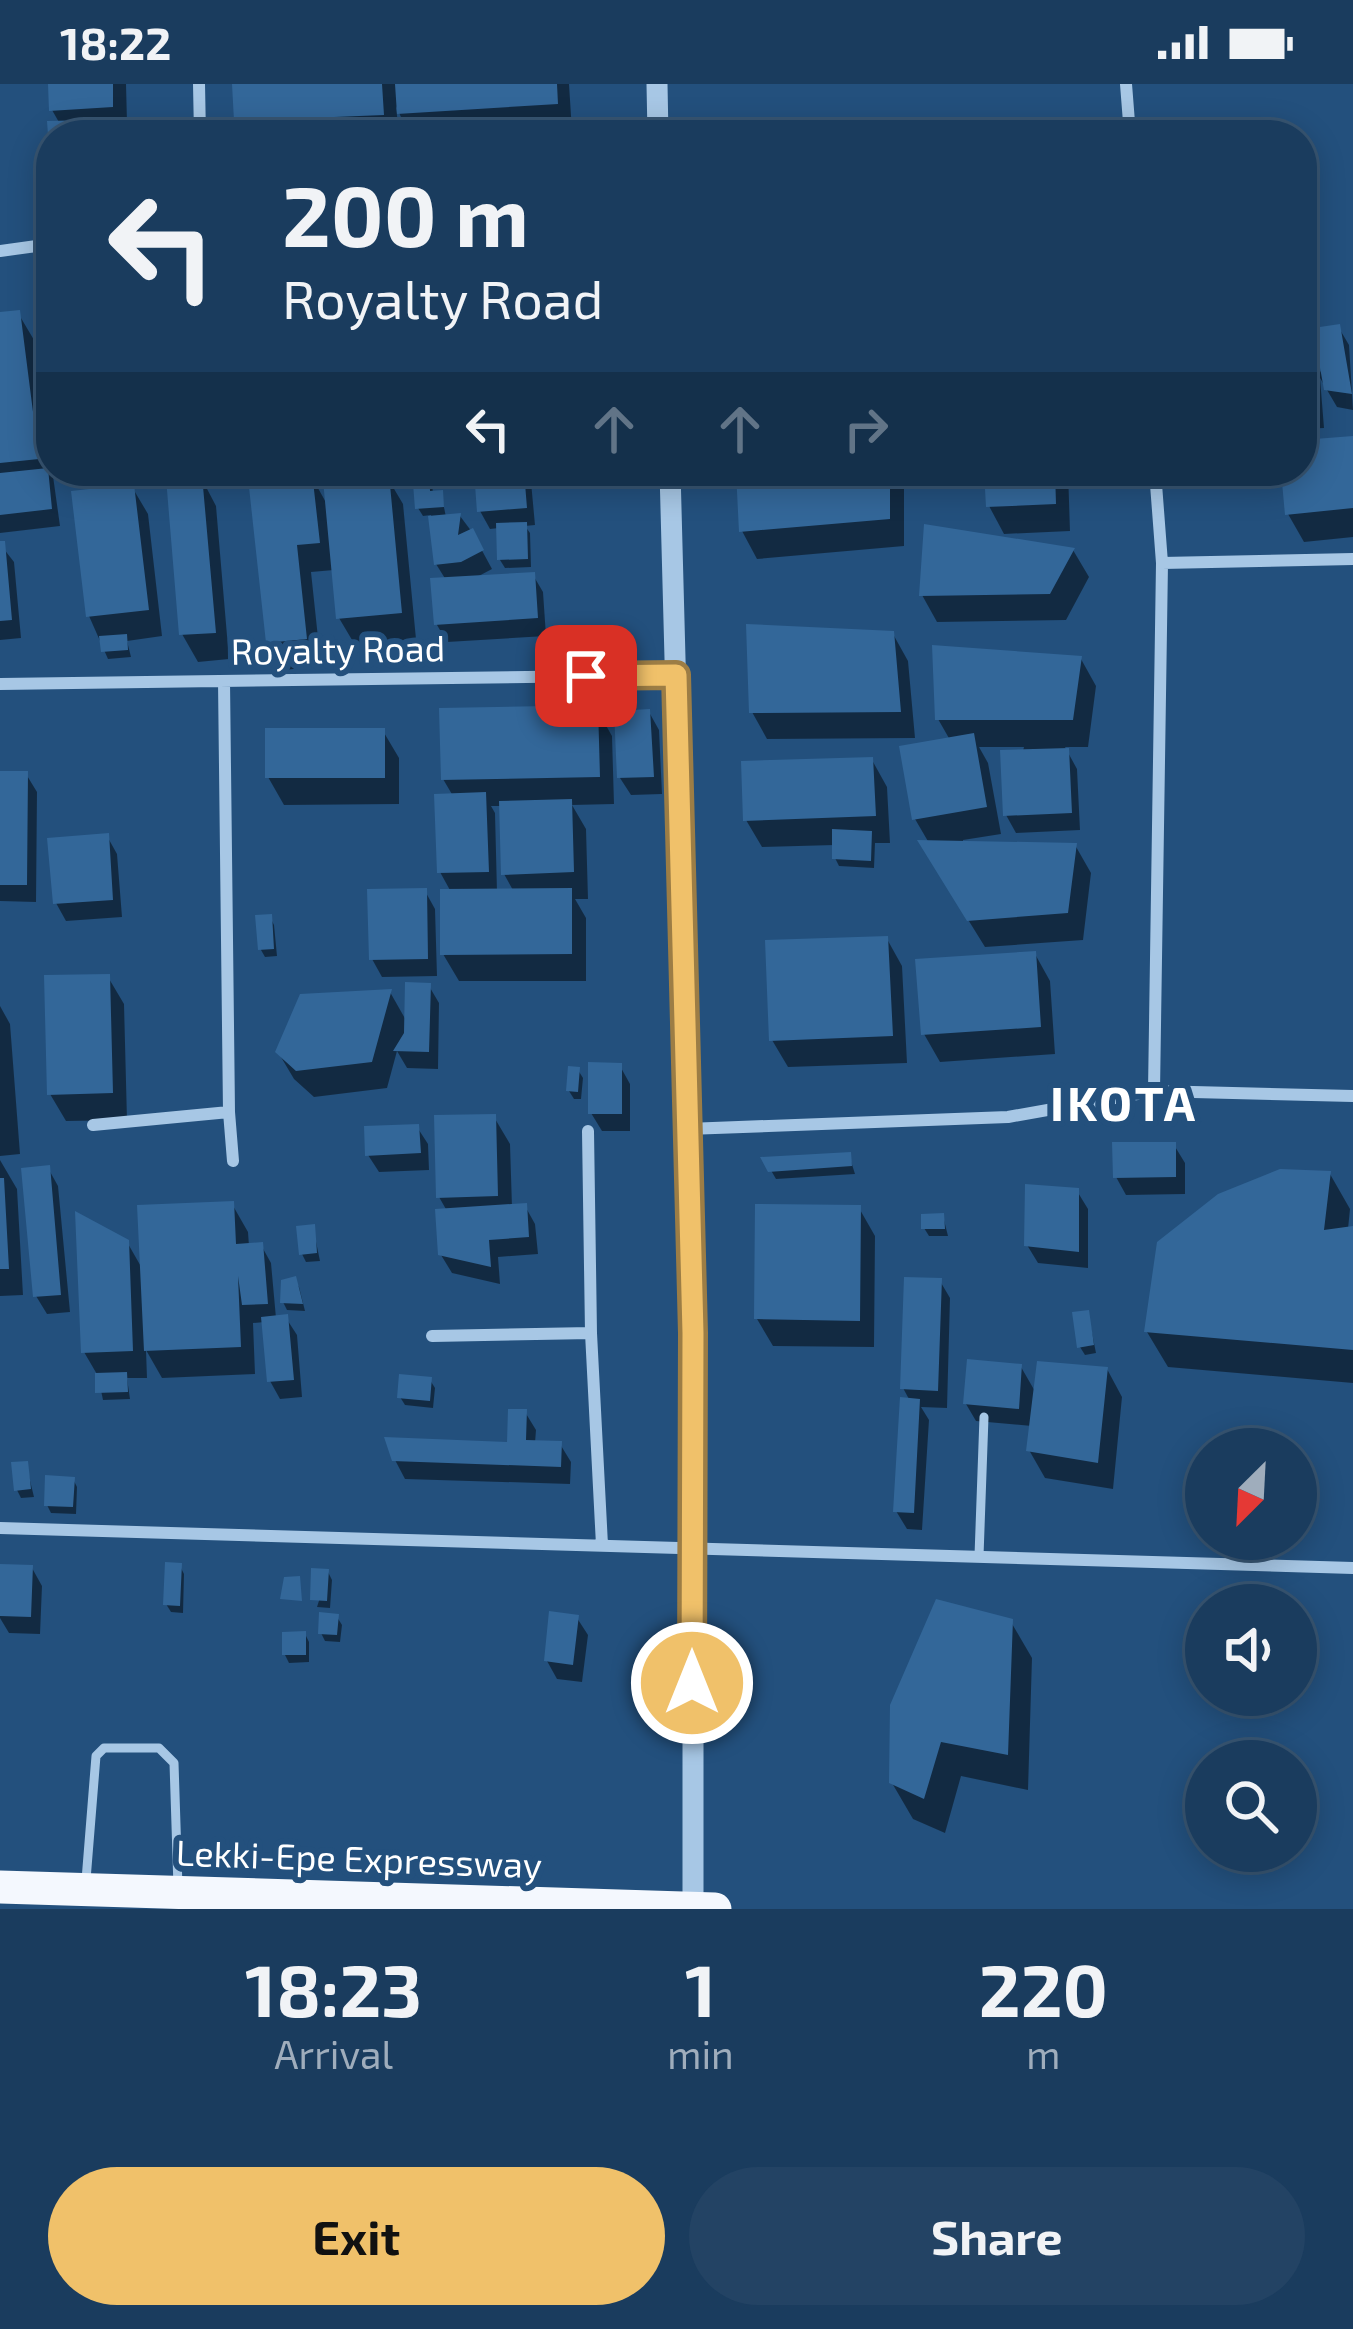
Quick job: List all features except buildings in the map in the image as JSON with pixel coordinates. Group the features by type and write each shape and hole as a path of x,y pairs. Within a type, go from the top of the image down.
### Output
{"highway":[{"name":"Lekki-Epe Expressway","path":"0,1887 715,1909"}],"street":[{"path":"199,84 200,120"},
{"path":"656,84 657,120"},
{"path":"1126,84 1129,120"},
{"path":"0,251 36,246"},
{"path":"670,486 693,1333 693,1908"},
{"path":"1154,1091 1162,563 1156,486"},
{"path":"1162,563 1353,559"},
{"name":"Royalty Road","path":"0,684 676,675"},
{"path":"224,681 233,1161"},
{"path":"687,1129 1008,1117 1154,1091 1353,1096"},
{"path":"93,1125 229,1112"},
{"path":"588,1131 591,1333 602,1545"},
{"path":"432,1336 591,1333"},
{"path":"0,1528 1353,1568"}],"lane":[{"path":"979,1556 984,1418"},
{"path":"86,1890 96,1756 104,1748 159,1748 174,1763 178,1892"}],"district":[{"name":"IKOTA","path":"1124,1104"}],"route":[{"path":"586,676 676,675 693,1333 692,1683"}]}
